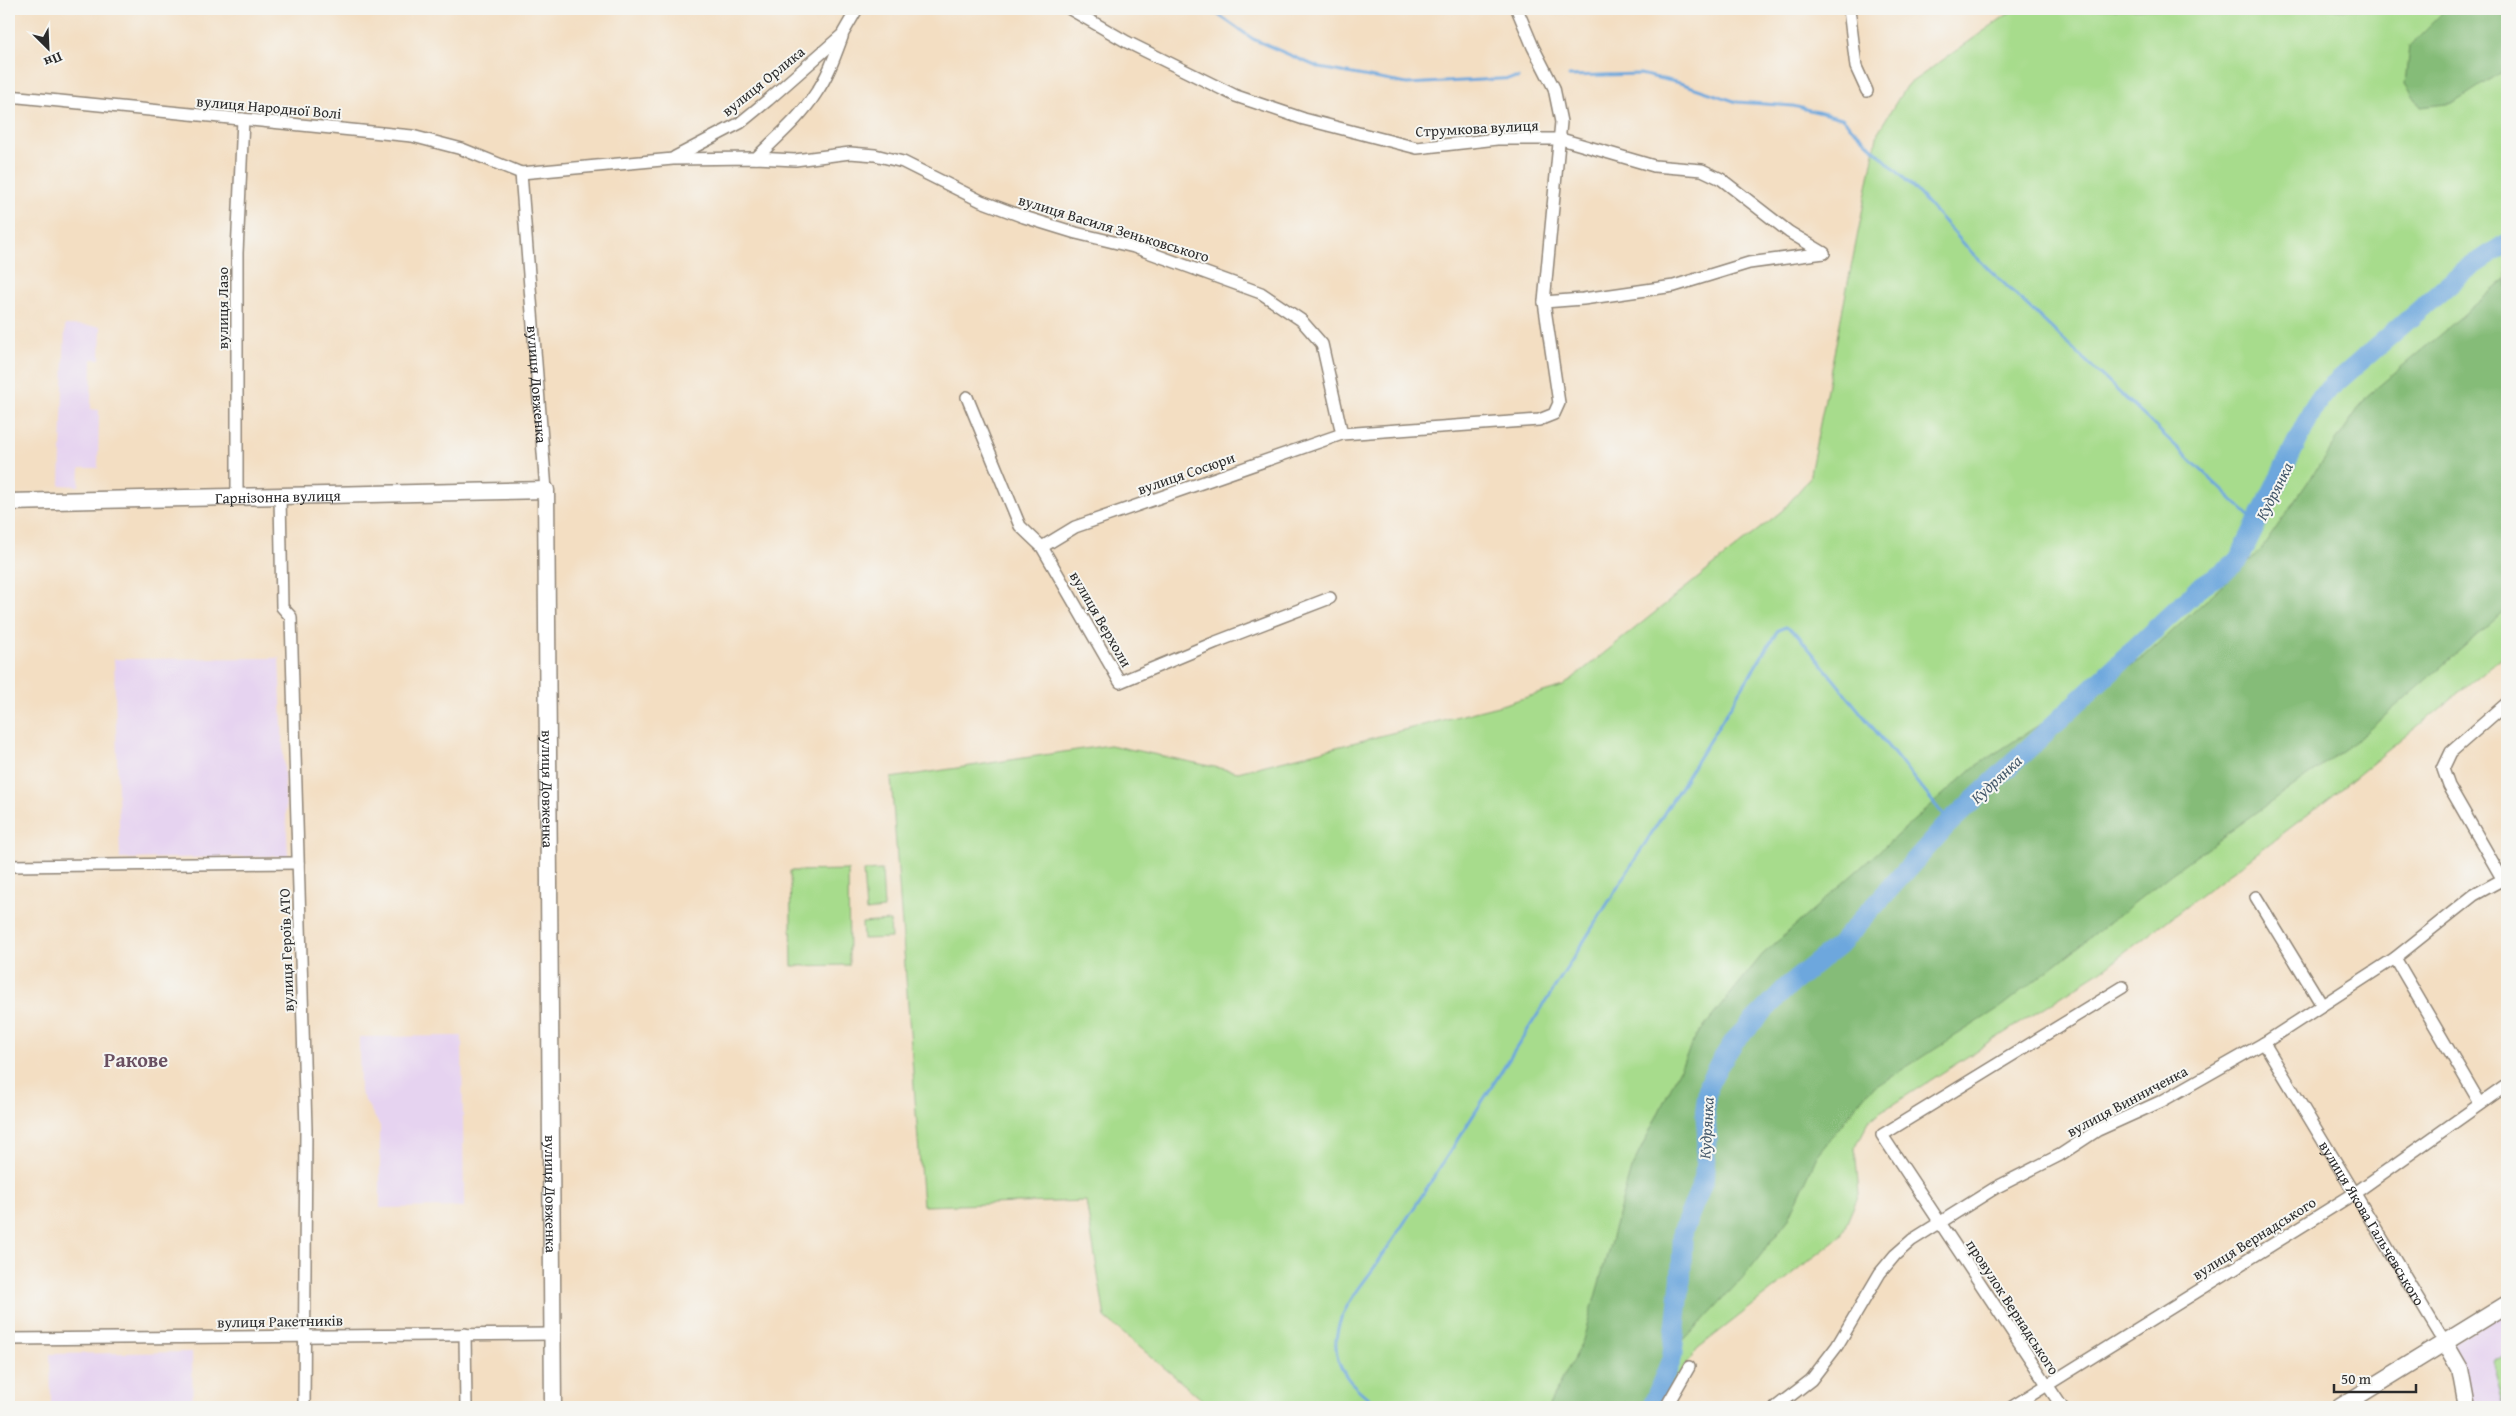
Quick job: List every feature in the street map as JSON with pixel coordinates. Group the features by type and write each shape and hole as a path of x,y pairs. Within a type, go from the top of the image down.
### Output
{"street":[{"name":"вулиця Орлика","path":"673,159 740,123 842,35 857,9"},
{"name":"Струмкова вулиця","path":"1070,9 1128,42 1236,96 1304,119 1417,148 1497,139 1561,139 1654,166 1702,170 1722,179 1788,232 1824,253 1749,263 1674,286 1583,300 1544,302"},
{"path":"1342,434 1539,420 1554,414 1559,403 1544,302 1561,139 1561,122 1554,88 1533,47 1517,9"},
{"path":"1849,9 1856,67 1866,91"},
{"path":"756,158 780,135 816,94 833,62 842,35"},
{"name":"вулиця Народної Волі","path":"9,96 412,136 462,149 522,173"},
{"name":"вулиця Лазо","path":"237,496 237,253 243,119"},
{"name":"вулиця Василя Зеньковського","path":"522,173 673,159 756,158 795,160 850,153 875,155 903,162 981,201 1024,217 1076,234 1134,247 1261,293 1302,320 1322,344 1342,434"},
{"name":"вулиця Довженка","path":"522,173 546,490 553,1407"},
{"name":"вулиця Верхоли","path":"967,397 1020,526 1042,547 1120,682 1330,598"},
{"name":"вулиця Сосюри","path":"1042,547 1075,527 1342,434"},
{"name":"Гарнізонна вулиця","path":"9,502 546,490"},
{"name":"вулиця Героїв АТО","path":"280,496 282,607 291,617 306,1129 304,1407"},
{"path":"2505,878 2449,786 2444,769 2451,752 2507,703"},
{"path":"9,866 298,863"},
{"name":"вулиця Винниченка","path":"1776,1407 1811,1380 1837,1346 1880,1273 1894,1255 1912,1240 1995,1188 2060,1155 2098,1130 2162,1101 2264,1043 2395,958 2474,895 2505,878"},
{"path":"2256,897 2322,1005"},
{"path":"2395,958 2480,1103"},
{"name":"провулок Вернадського","path":"2062,1407 1882,1135 2123,987"},
{"name":"вулиця Якова Гальчевського","path":"2264,1043 2460,1369 2467,1407"},
{"name":"вулиця Вернадського","path":"2012,1407 2355,1193 2480,1103 2507,1086"},
{"path":"2340,1407 2507,1304"},
{"path":"465,1334 466,1407"},
{"name":"вулиця Ракетників","path":"9,1339 552,1334"},
{"path":"1666,1407 1689,1368"}],"shaded area":[{"path":"65,325 101,326 100,359 92,359 91,409 99,410 98,468 80,468 79,486 60,485"},
{"path":"279,658 288,856 120,859 114,659"},
{"path":"462,1036 464,1207 380,1208 380,1126 360,1092 359,1037"},
{"path":"2507,1310 2507,1407 2472,1407 2452,1345"},
{"path":"192,1352 193,1407 51,1407 50,1354"}],"green space":[{"path":"2015,9 2507,9 2507,653 2331,797 2098,973 1870,1119 1855,1148 1859,1194 1841,1236 1697,1349 1660,1407 1211,1407 1105,1318 1086,1201 923,1206 891,778 1110,745 1238,772 1498,706 1563,686 1783,510 1809,479 1878,132 1906,86"},
{"path":"2446,9 2507,9 2507,68 2454,103 2421,107 2405,84 2409,46"},
{"path":"2507,278 2507,609 2356,741 2171,874 2004,1005 1867,1092 1817,1156 1788,1220 1746,1274 1682,1343 1647,1407 1548,1407 1583,1340 1631,1169 1695,1038 1762,955 1974,767 2144,657 2261,550 2367,396"},
{"path":"848,870 849,965 792,966 790,871"},
{"path":"882,870 884,909 866,911 863,871"},
{"path":"890,921 891,938 863,939 862,923"},
{"path":"2507,1356 2507,1407 2504,1407 2492,1360"}],"waterway":[{"path":"1210,9 1253,39 1320,68 1407,84 1518,78"},
{"path":"1569,76 1640,74 1680,83 1737,102 1793,106 1842,118 1911,185 1974,255 2256,522"},
{"name":"Кудрянка","path":"1652,1407 1672,1358 1681,1277 1683,1231 1704,1179 1707,1134 1705,1111 1709,1083 1735,1040 1789,985 1839,945 1945,827 2200,587 2239,559 2314,407 2324,393 2463,272 2507,243"},
{"path":"1380,1407 1361,1392 1346,1376 1337,1357 1337,1333 1347,1306 1418,1202 1778,630 1786,627 1797,634 1950,823"}],"district":[{"name":"Ракове","path":"136,1059"}]}
